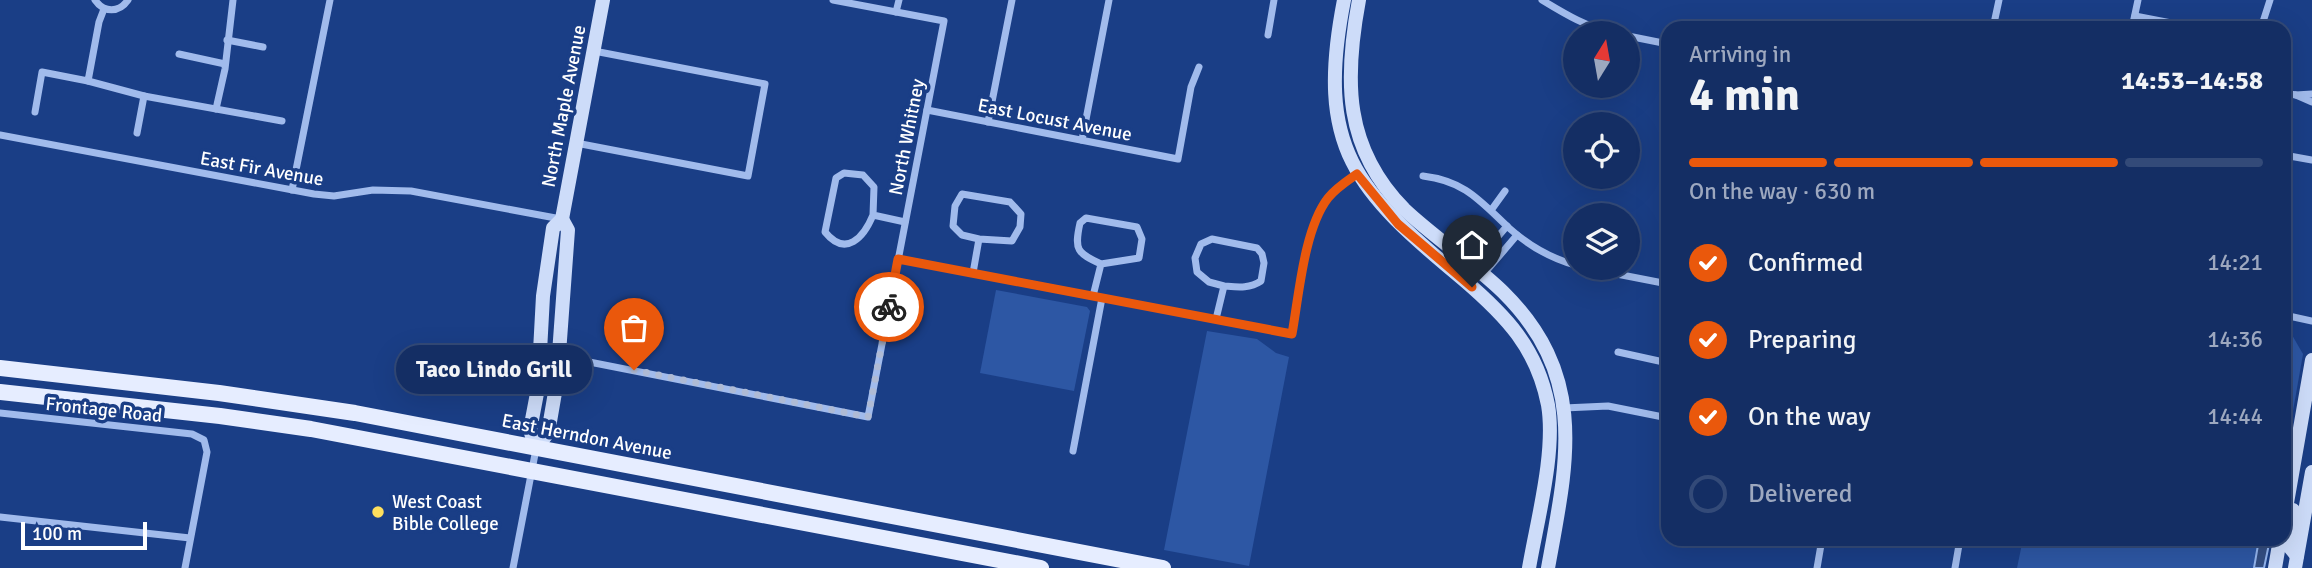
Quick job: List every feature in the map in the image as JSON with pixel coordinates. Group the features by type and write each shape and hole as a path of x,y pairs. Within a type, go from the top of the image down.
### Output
{"main road":[{"name":"North Maple Avenue","path":"536,448 530,430 538,388 545,276 553,228 562,219 603,0"},
{"path":"1344,0 1335,57 1334,95 1342,136 1357,174 1398,224 1502,314 1537,366 1548,404 1550,424 1548,454 1529,568"},
{"path":"1359,0 1350,58 1350,84 1356,128 1371,167 1391,196 1404,209 1502,292 1545,348 1556,375 1564,408 1567,437 1565,468 1548,568"},
{"name":"North Maple Avenue","path":"536,448 548,433 559,356 568,230 562,219"},
{"path":"545,276 550,308 551,348 554,354 559,356"},
{"path":"1484,297 1520,323 1527,332 1542,361 1554,400 1564,408"},
{"path":"2291,480 2312,360"},
{"name":"East Herndon Avenue","path":"0,368 296,403 1163,568"},
{"path":"0,392 256,421 532,470 1041,568"},
{"path":"1548,404 1558,414 1558,460 1565,468"},
{"path":"2291,520 2299,479 2297,446"},
{"path":"2297,562 2312,472"},
{"path":"2275,568 2280,546"},
{"path":"2281,546 2286,568"},
{"path":"2289,546 2297,562"}],"street":[{"path":"95,0 104,9 116,10 128,0"},
{"path":"216,109 233,0"},
{"path":"292,190 330,0"},
{"path":"833,0 896,12 899,0"},
{"path":"988,122 1012,0"},
{"path":"1082,140 1109,0"},
{"path":"1268,35 1275,0"},
{"path":"1542,0 1577,21"},
{"path":"1994,21 1999,0"},
{"path":"2134,21 2138,0"},
{"path":"2263,21 2270,0"},
{"path":"88,80 104,9"},
{"name":"North Whitney","path":"559,356 868,417 944,21 896,12"},
{"path":"2135,16 2161,21"},
{"path":"1640,38 1661,43"},
{"path":"227,40 263,47"},
{"path":"576,143 748,176 763,97 765,84 593,51"},
{"path":"179,54 225,64"},
{"name":"East Locust Avenue","path":"927,110 1178,159 1191,87 1199,68"},
{"path":"34,112 42,72 88,80 144,96 282,121"},
{"path":"2291,94 2312,94"},
{"path":"2296,95 2312,102"},
{"path":"137,133 144,96"},
{"name":"East Fir Avenue","path":"0,135 292,190 334,196 373,190 411,191 562,219"},
{"path":"2291,156 2312,160"},
{"path":"898,259 1292,334 1307,252 1316,220 1332,193 1371,167"},
{"path":"844,173 863,175 874,187 873,215 868,229 858,241 844,244 832,241 825,232 836,178 844,173"},
{"path":"1423,176 1451,182 1470,191 1517,234 1553,259 1563,262"},
{"path":"1492,209 1505,191"},
{"path":"962,194 1010,202 1021,215 1020,226 1012,241 979,239 962,235 953,226 955,206 962,194"},
{"path":"873,215 905,222"},
{"path":"1086,218 1137,227 1142,240 1139,258 1101,264 1081,255 1075,243 1080,223 1086,218"},
{"path":"1477,271 1507,226"},
{"path":"1477,271 1517,234"},
{"path":"973,273 979,239"},
{"path":"1212,239 1257,248 1265,263 1261,281 1242,288 1224,286 1209,282 1197,272 1195,258 1200,244 1212,239"},
{"path":"1093,296 1101,264"},
{"path":"1640,278 1661,283"},
{"path":"1216,319 1224,286"},
{"path":"1073,451 1102,298"},
{"path":"2291,316 2312,321"},
{"path":"1618,352 1661,361"},
{"path":"1564,408 1608,406 1661,415"},
{"name":"Frontage Road","path":"0,413 191,434 204,440 207,452 190,538"},
{"name":"North Maple Avenue","path":"513,568 536,448"},
{"path":"0,517 190,538 185,568"},
{"path":"1816,568 1821,546"},
{"path":"1955,568 1959,546"}],"shaded area":[{"path":"996,290 1087,307 1090,311 1074,391 980,373"},
{"path":"1207,331 1257,339 1276,353 1289,357 1249,566 1164,550"},
{"path":"2291,335 2303,354 2291,422"},
{"path":"2022,546 2258,546 2254,568 2017,568"},
{"path":"2258,546 2269,546 2264,568 2254,568"}],"way so far":[{"path":"634,370 868,417 889,307"}],"place":[{"name":"Taco Lindo Grill","path":"634,370"},
{"name":"West Coast Bible College","path":"378,512"}],"route":[{"path":"889,307 898,259 1292,334 1307,252 1316,220 1332,193 1357,174 1398,224 1472,287"}]}
